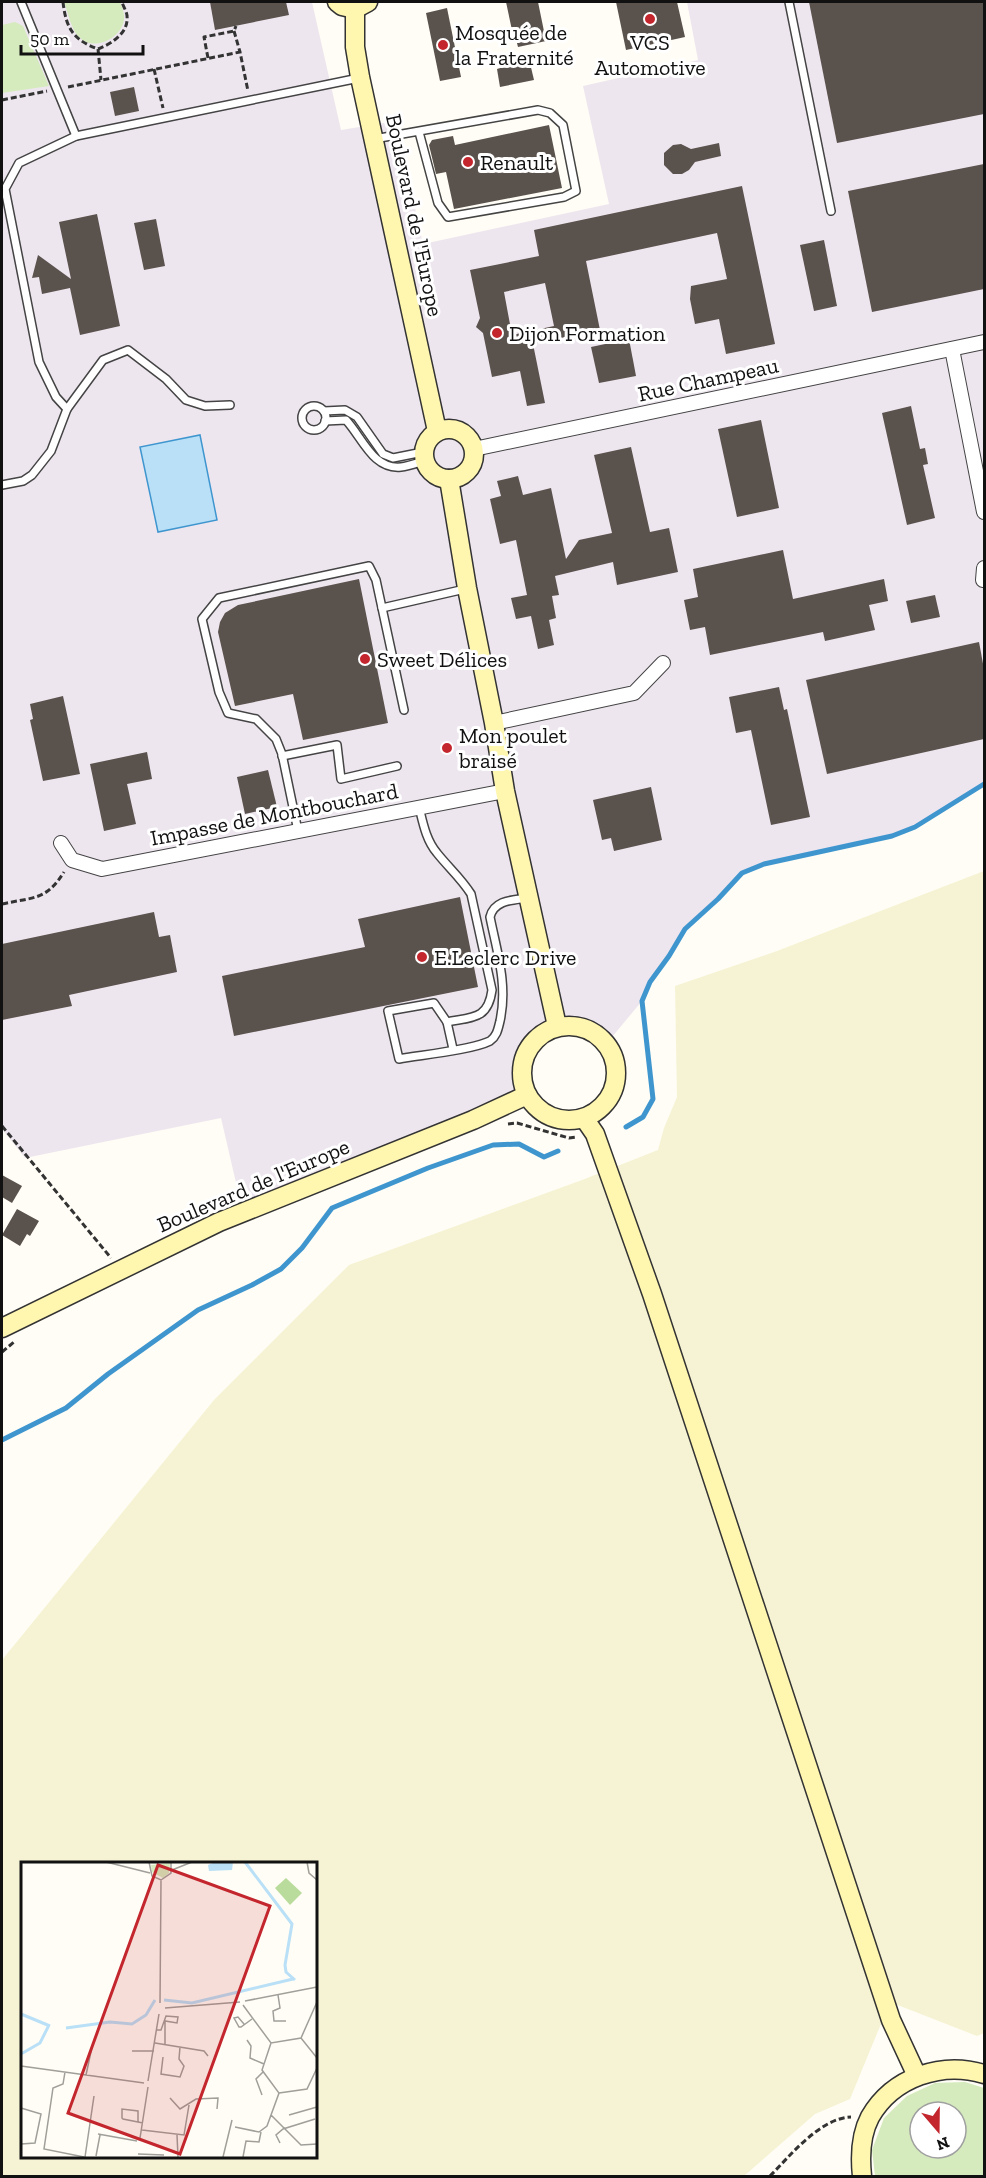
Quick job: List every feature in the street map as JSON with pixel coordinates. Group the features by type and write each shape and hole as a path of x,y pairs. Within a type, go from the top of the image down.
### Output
{"street":[{"path":"338,2 342,6 361,5"},
{"name":"Boulevard de l'Europe","path":"361,5 355,47 360,77 438,431"},
{"name":"Rue Champeau","path":"474,449 984,342"},
{"path":"951,349 984,512"},
{"path":"453,429 460,431 471,442 474,449 474,458 465,473 449,479 434,474 424,457 427,440 438,431 453,429"},
{"path":"449,479 505,791 557,1026"},
{"path":"494,723 634,693 663,663"},
{"name":"Impasse de Montbouchard","path":"72,860 102,869 505,791"},
{"path":"61,843 72,860"},
{"path":"574,1025 588,1029 607,1043 614,1057 617,1072 611,1093 598,1111 584,1118 558,1119 545,1114 535,1106 523,1085 524,1058 536,1038 557,1026 574,1025"},
{"name":"Boulevard de l'Europe","path":"2,1328 219,1222 473,1120 527,1095"},
{"path":"584,1118 595,1134 652,1294 891,2020 917,2076"},
{"path":"862,2176 860,2155 870,2118 887,2096 906,2081 917,2076 951,2068 984,2074"}],"lane":[{"path":"21,2 76,136"},
{"path":"789,2 831,211"},
{"path":"67,410 56,397 39,362 5,189 19,163 76,136 360,77"},
{"path":"374,140 538,110 550,113 563,125 576,191 564,197 448,217 438,204 419,132"},
{"path":"2,486 23,481 32,475 51,451 67,410 103,360 128,350 166,379 186,400 205,406 230,405"},
{"path":"312,406 324,411 345,410 357,417 383,454 393,458 424,457 402,467 390,467 377,460 346,420 325,421 318,429 311,429 303,423 303,412 312,406"},
{"path":"324,411 325,421"},
{"path":"298,831 282,756 276,739 256,720 228,713 219,692 202,619 219,598 369,566 376,580 404,710"},
{"path":"382,608 467,588"},
{"path":"282,756 337,744 341,779 397,766"},
{"path":"420,807 426,833 435,851 464,882 471,894 492,990 486,1012 447,1022"},
{"path":"453,1049 447,1022 434,1003 388,1011 399,1059 453,1049 491,1040 496,1034 504,1001 503,983 490,917 492,910 504,902 529,898"}],"path":[{"path":"63,2 73,36 84,44 98,49 119,37 124,28 128,18 122,2"},
{"path":"236,26 234,31 250,99"},
{"path":"208,58 204,37 234,31"},
{"path":"98,49 101,80"},
{"path":"2,100 240,52"},
{"path":"154,69 165,117"},
{"path":"2,903 45,894 56,885 72,860"},
{"path":"501,1125 517,1123 569,1138 595,1134"},
{"path":"2,1126 106,1250 119,1271"},
{"path":"2,1352 18,1339"},
{"path":"770,2176 823,2126 844,2117 870,2118"}],"shaded area":[{"path":"2,2 312,2 341,130 396,121 423,244 609,204 583,86 698,60 687,2 984,2 984,783 915,827 892,836 764,864 742,873 685,929 650,982 642,1001 607,1043 599,1036 574,1025 557,1026 545,1032 529,1047 524,1058 522,1074 527,1095 243,1213 221,1118 25,1158 2,1129"},
{"path":"984,871 984,2033 977,2036 890,2002 850,2099 815,2114 744,2176 2,2176 2,1660 214,1400 349,1265 658,1150 677,1097 675,986 777,951"}],"green space":[{"path":"64,2 120,2 124,15 122,27 118,33 106,41 92,43 85,41 74,30"},
{"path":"15,22 23,26 49,86 2,93 2,25"},
{"path":"965,2082 984,2088 984,2176 875,2176 872,2150 884,2118 907,2096 935,2083"}],"water":[{"path":"200,435 217,520 158,532 140,447"}],"building":[{"path":"210,2 286,2 289,15 215,30"},
{"path":"506,2 538,2 546,41 518,47"},
{"name":"VCS Automotive","path":"616,2 677,2 685,37 626,50"},
{"path":"809,2 984,2 984,114 837,143"},
{"name":"Mosquée de la Fraternité","path":"447,8 461,77 440,81 426,13"},
{"path":"529,59 534,80 500,87 497,69"},
{"path":"134,87 139,111 115,116 110,92"},
{"path":"549,125 562,188 454,209 446,172 436,174 429,145 432,140 453,136 455,145"},
{"path":"719,143 721,156 695,162 689,170 682,174 673,174 664,165 664,153 673,145 681,144 691,149"},
{"path":"984,164 984,289 872,312 848,191"},
{"path":"742,186 775,344 726,354 719,319 695,324 690,299 691,286 727,279 717,233 586,261 600,330 533,344 545,403 527,406 520,371 492,377 483,333 476,327 480,318 470,270 539,256 534,230","holes":["545,283 554,326 512,335 504,292"]},
{"path":"97,214 120,326 80,335 70,288 42,294 39,277 32,278 38,255 71,279 59,222"},
{"path":"156,219 165,266 144,270 134,223"},
{"path":"824,240 837,306 814,311 800,245"},
{"path":"629,339 636,376 599,383 591,347"},
{"path":"911,406 920,449 925,448 928,464 923,465 935,518 907,525 882,413"},
{"path":"761,420 779,508 737,517 718,429"},
{"path":"631,447 650,532 669,528 678,572 617,585 613,562 555,576 559,595 552,596 556,618 549,620 554,645 538,649 531,616 516,619 511,598 527,595 516,540 500,544 490,499 501,496 497,481 518,476 523,495 551,488 566,559 579,540 612,533 594,455"},
{"path":"783,550 793,599 884,579 888,601 869,605 875,630 825,641 823,632 710,655 705,627 690,630 684,600 698,597 693,569"},
{"path":"359,579 388,723 303,740 293,694 235,706 218,632 225,613 238,605"},
{"path":"935,595 940,617 911,623 906,601"},
{"path":"979,642 984,669 984,739 827,774 806,680"},
{"path":"779,687 784,710 787,709 810,817 771,825 751,730 736,733 729,697"},
{"path":"63,696 80,774 43,781 30,720 33,719 30,704"},
{"path":"147,752 152,779 127,784 136,824 104,831 90,764"},
{"path":"268,770 277,807 245,814 237,777"},
{"path":"651,787 662,840 614,851 611,838 602,840 593,800"},
{"path":"460,897 478,987 234,1036 222,976 365,947 358,919"},
{"path":"154,912 159,937 170,935 177,972 69,995 72,1006 2,1020 2,944"},
{"path":"2,1175 22,1186 12,1203 2,1197"},
{"path":"17,1209 39,1221 30,1236 27,1234 20,1246 2,1235"}],"waterway":[{"path":"626,1127 643,1117 653,1099 642,1001 650,982 685,929 742,873 764,864 892,836 915,827 984,784"},
{"path":"2,1440 66,1408 108,1374 198,1310 281,1269 302,1248 332,1208 428,1168 493,1145 519,1144 544,1157 558,1151"}],"place":[{"name":"VCS Automotive","path":"650,19"},
{"name":"Mosquée de la Fraternité","path":"443,45"},
{"name":"Renault","path":"468,162"},
{"name":"Dijon Formation","path":"497,333"},
{"name":"Sweet Délices","path":"365,659"},
{"name":"Mon poulet braisé","path":"447,748"},
{"name":"E.Leclerc Drive","path":"422,957"}]}
